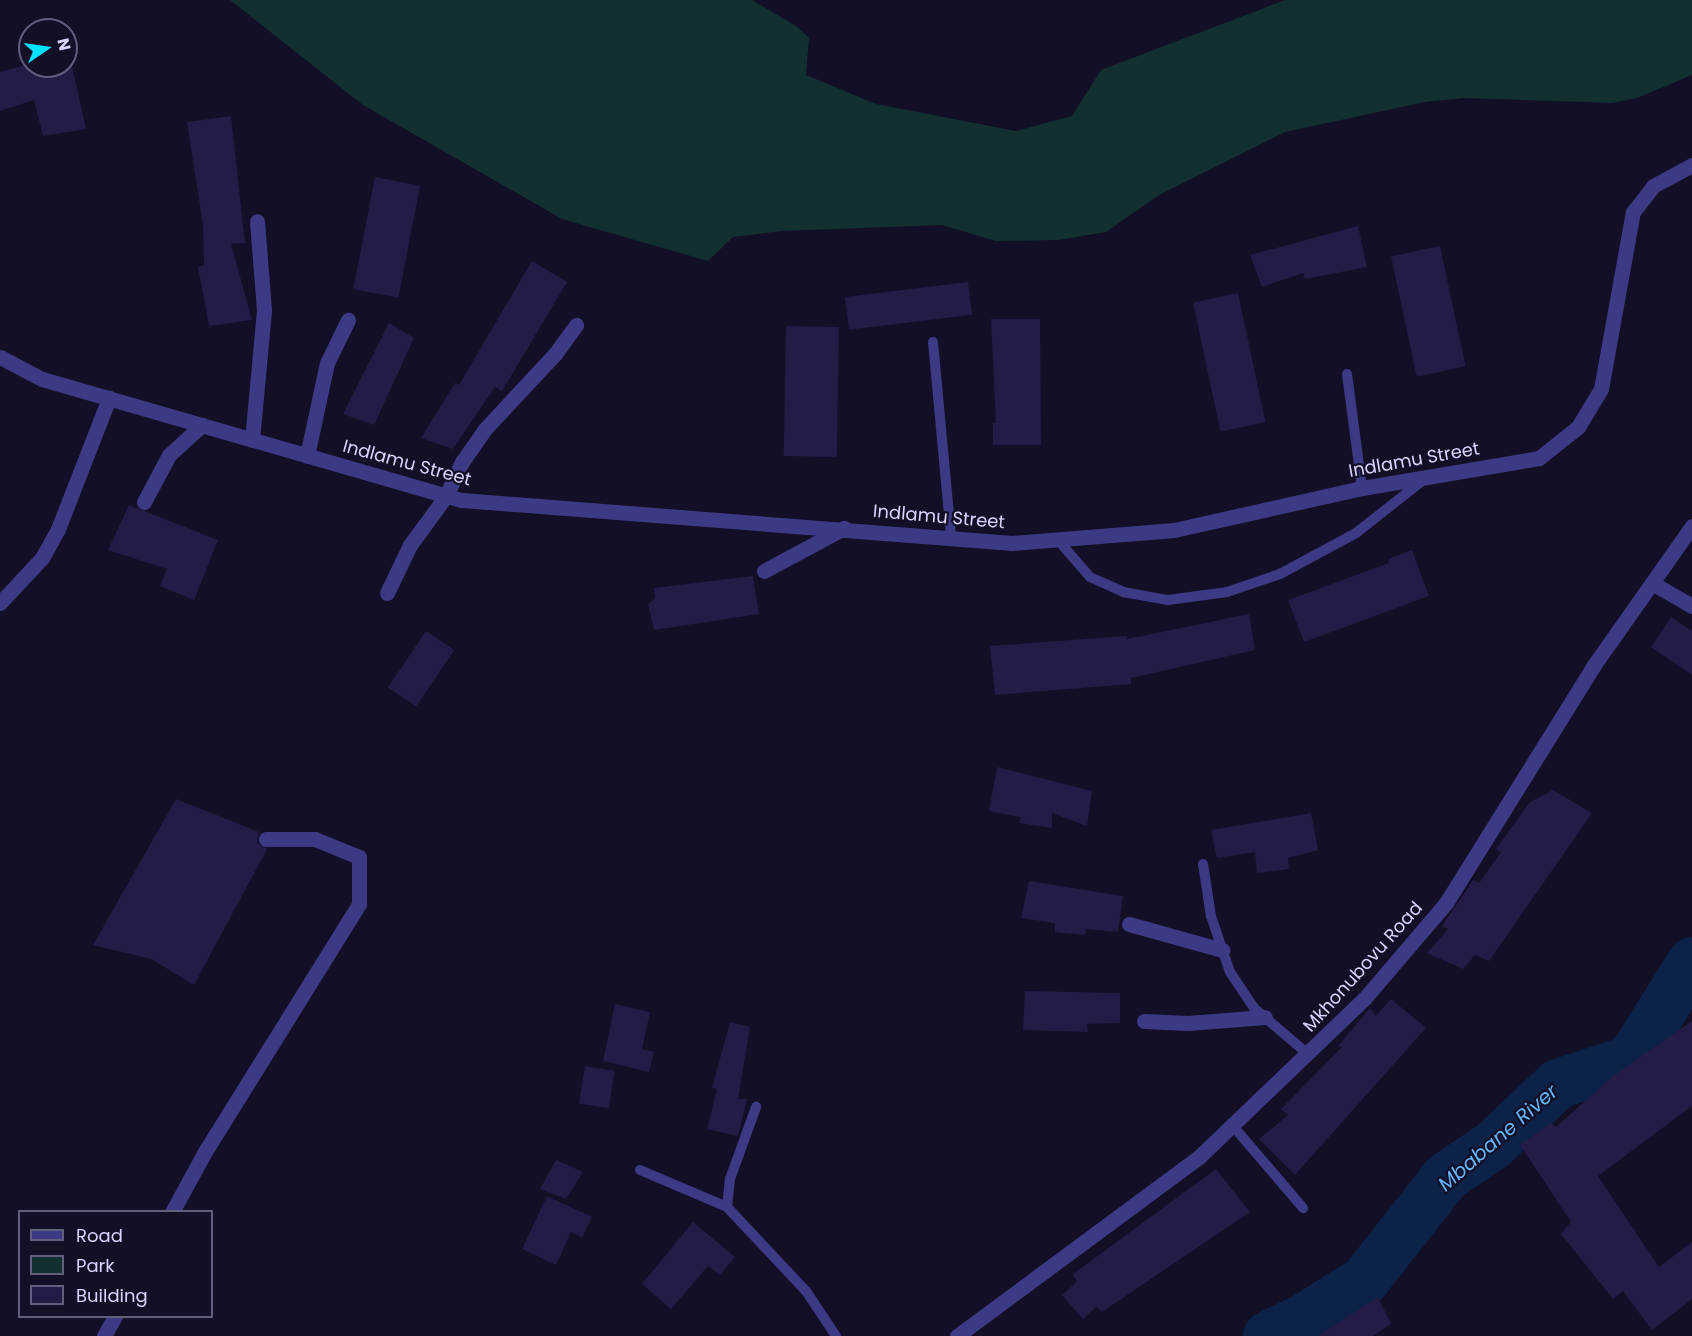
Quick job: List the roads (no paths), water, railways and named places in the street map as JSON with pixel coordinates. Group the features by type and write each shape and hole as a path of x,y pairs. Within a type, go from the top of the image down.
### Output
{"street":[{"name":"Indlamu Street","path":"0,357 42,379 462,500 951,535 1012,543 1174,530 1362,488 1539,458 1578,427 1601,389 1633,212 1653,186 1692,165"},
{"path":"252,440 264,310 257,221"},
{"path":"307,456 327,363 348,320"},
{"path":"387,593 410,545 446,496 462,462 485,429 555,354 576,325"},
{"path":"0,603 42,558 58,529 109,398"},
{"path":"144,502 170,455 202,425"},
{"name":"Mkhonubovu Road","path":"964,1334 1085,1245 1200,1156 1310,1055 1364,999 1446,903 1594,664 1692,526"},
{"path":"764,571 844,528"},
{"path":"1652,583 1692,606"},
{"path":"173,1210 206,1150 359,904 359,857 315,839 266,839"},
{"path":"1129,924 1222,950"},
{"path":"1144,1021 1188,1023 1265,1017"},
{"path":"104,1336 114,1318"}],"lane":[{"path":"933,342 951,535"},
{"path":"1347,374 1362,488"},
{"path":"1057,540 1090,577 1123,592 1168,600 1227,592 1280,574 1356,533 1427,478"},
{"path":"1203,864 1211,916 1230,972 1265,1017 1310,1055"},
{"path":"727,1207 730,1179 756,1107"},
{"path":"1233,1126 1303,1209"},
{"path":"640,1170 727,1207 806,1291 836,1336"}],"waterway":[{"name":"Mbabane River","path":"1268,1336 1305,1318 1365,1280 1446,1177 1493,1145 1558,1084 1631,1060 1692,962"}]}
